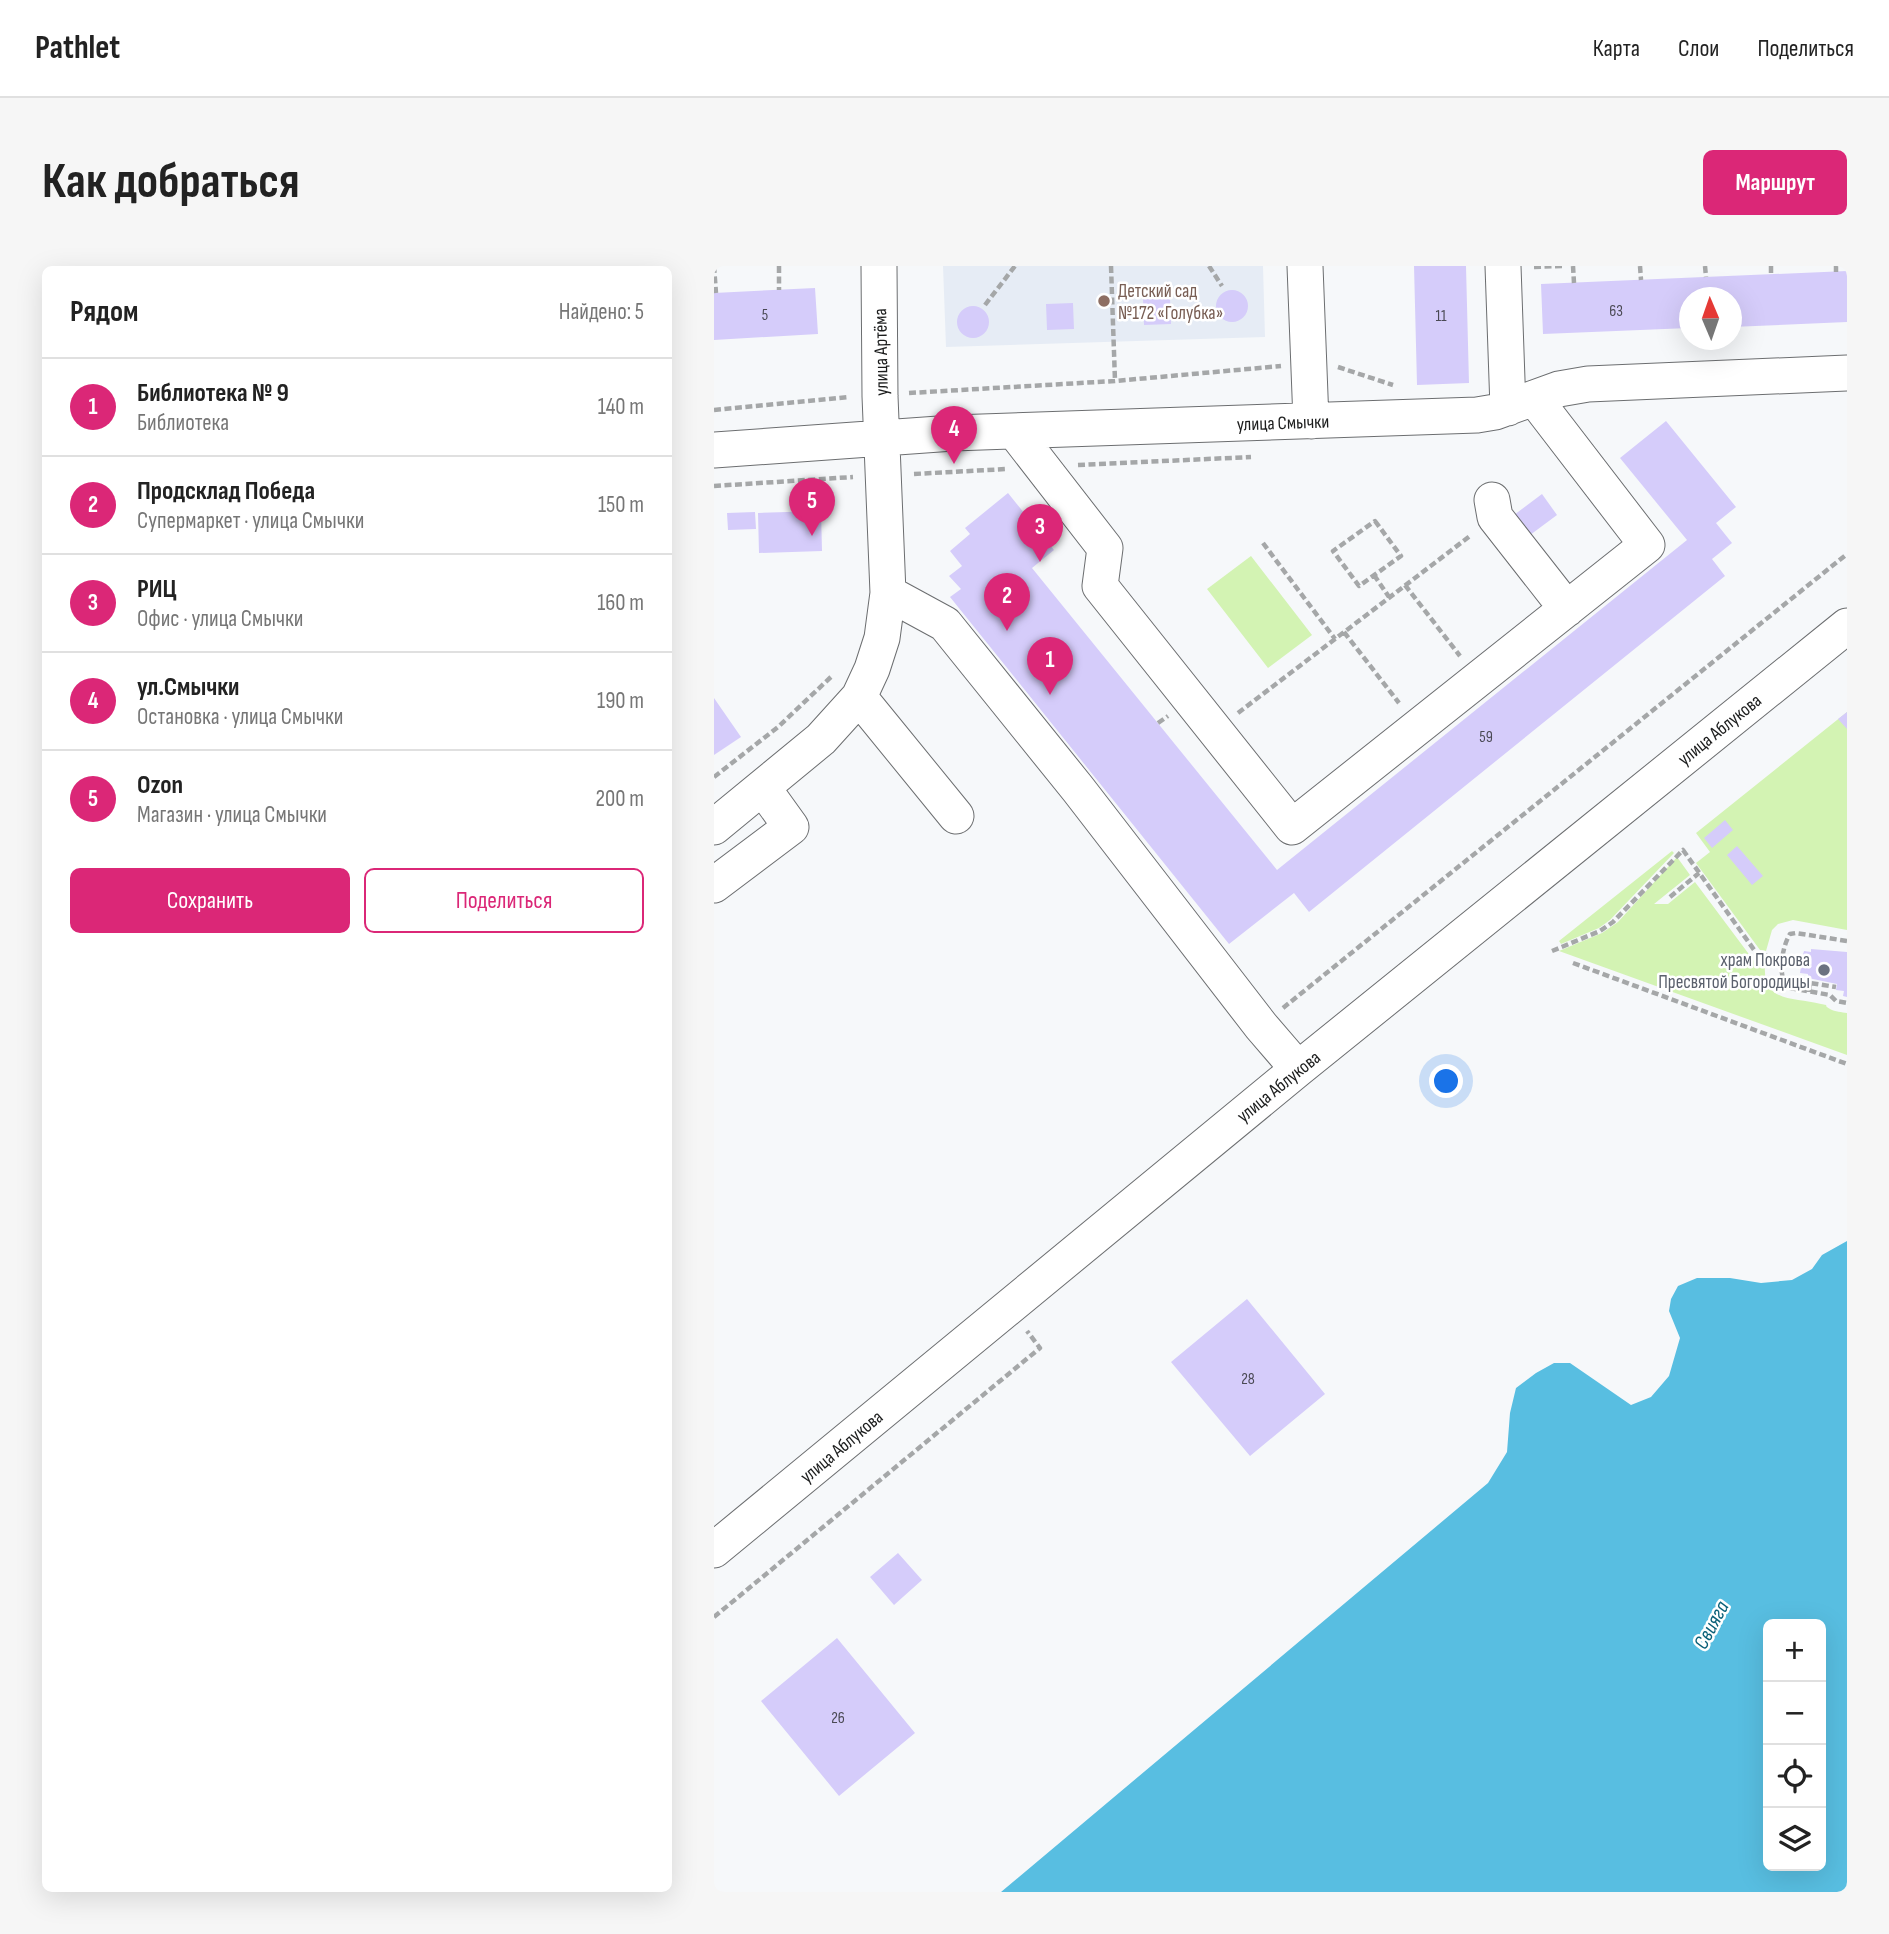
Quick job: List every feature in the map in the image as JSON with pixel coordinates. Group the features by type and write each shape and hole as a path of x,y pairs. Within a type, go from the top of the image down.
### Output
{"street":[{"name":"улица Артёма","path":"714,827 821,739 859,697 872,669 881,638 888,593 879,266"},
{"path":"1305,266 1311,421"},
{"path":"1015,432 1105,548 1100,586 1292,827 1647,545 1521,403 1503,266"},
{"name":"улица Смычки","path":"714,450 882,438 1477,415 1559,389 1588,384 1847,373"},
{"path":"1493,509 1567,609"},
{"path":"888,593 945,624 1078,789 1261,1026 1298,1069"},
{"name":"улица Аблукова","path":"714,1550 1298,1069 1847,626"},
{"path":"859,697 956,816"},
{"path":"714,885 791,827 763,788"}],"path":[{"path":"715,266 716,293"},
{"path":"779,266 779,289"},
{"path":"985,305 1015,266"},
{"path":"1111,266 1115,381"},
{"path":"1209,266 1222,286"},
{"path":"1573,266 1574,283"},
{"path":"1640,266 1641,280"},
{"path":"1705,266 1706,277"},
{"path":"1771,266 1771,275"},
{"path":"909,380 909,393 1115,381 1309,364 1331,365 1405,389"},
{"path":"714,410 860,396"},
{"path":"1215,730 1405,585 1493,509"},
{"path":"1374,521 1401,556 1374,575 1359,586 1333,551 1374,521"},
{"path":"1263,543 1335,639"},
{"path":"1261,1026 1847,554"},
{"path":"1374,575 1389,597"},
{"path":"1405,585 1462,659"},
{"path":"1344,632 1399,703"},
{"path":"714,777 778,727 838,668"},
{"path":"1552,951 1600,931 1613,922 1682,850 1757,954 1794,961"},
{"path":"1670,897 1699,873"},
{"path":"1847,941 1793,933 1786,940 1781,977 1785,986 1830,995 1836,1001 1847,1003"},
{"path":"1573,964 1847,1064"},
{"path":"1809,992 1810,984 1836,987"},
{"path":"714,1617 1040,1348 1021,1323"}],"shaded area":[{"name":"Детский сад №172 «Голубка»","path":"943,266 1263,266 1265,337 946,347"}],"green space":[{"path":"1251,556 1312,635 1268,668 1207,589"},
{"path":"1847,712 1847,930 1793,920 1778,924 1772,930 1766,951 1760,950 1696,863 1710,852 1696,833"},
{"path":"1672,851 1674,853 1610,920 1599,928 1561,944 1559,941"},
{"path":"1677,857 1690,875 1654,904 1668,904 1695,882 1754,961 1765,964 1765,977 1775,992 1791,999 1826,1005 1832,1010 1847,1013 1847,1055 1559,951 1602,933 1618,922"}],"water":[{"name":"Свияга","path":"1847,1241 1847,1892 1001,1892 1488,1483 1507,1452 1510,1413 1516,1388 1554,1363 1570,1363 1631,1405 1651,1397 1669,1376 1680,1338 1669,1311 1671,1299 1678,1286 1697,1278 1730,1278 1761,1283 1792,1280 1812,1269 1822,1255"}],"building":[{"path":"1414,266 1466,266 1469,383 1417,385"},
{"path":"1847,271 1847,322 1742,327 1742,287 1679,287 1679,328 1543,334 1541,284"},
{"path":"815,288 818,334 714,340 714,293"},
{"path":"1232,290 1243,295 1248,306 1243,317 1232,322 1221,317 1216,306 1221,295"},
{"path":"1170,298 1171,324 1144,325 1143,299"},
{"path":"1073,303 1074,329 1047,330 1046,304"},
{"path":"973,306 984,311 989,322 984,333 973,338 962,333 957,322 962,311"},
{"path":"1666,421 1736,507 1716,523 1732,543 1712,559 1725,576 1309,912 1294,893 1229,944 950,597 961,589 949,576 962,566 950,551 970,534 965,528 1008,493 1054,550 1032,568 1277,870 1687,540 1620,458"},
{"path":"1542,494 1557,515 1526,538 1510,518"},
{"path":"821,511 822,551 759,553 758,513"},
{"path":"755,512 756,529 728,530 727,513"},
{"path":"714,698 741,737 714,755"},
{"path":"1847,712 1847,729 1838,719"},
{"path":"1725,820 1733,830 1712,848 1704,838"},
{"path":"1737,846 1763,876 1752,885 1727,855"},
{"name":"храм Покрова Пресвятой Богородицы","path":"1811,949 1847,952 1847,997 1843,996 1844,991 1836,990 1837,984 1808,978 1808,974 1800,973 1801,967 1793,966 1794,957 1802,958 1804,951 1811,952"},
{"path":"1247,1299 1325,1394 1250,1456 1171,1362"},
{"path":"898,1553 922,1580 894,1605 870,1577"},
{"path":"837,1638 915,1733 839,1796 761,1701"}],"place":[{"name":"Детский сад №172 «Голубка»","path":"1104,301"},
{"name":"ул.Смычки","path":"954,464"},
{"name":"Ozon","path":"812,536"},
{"name":"РИЦ","path":"1040,562"},
{"name":"Продсклад Победа","path":"1007,631"},
{"name":"Библиотека № 9","path":"1050,695"},
{"name":"храм Покрова Пресвятой Богородицы","path":"1824,970"}]}
